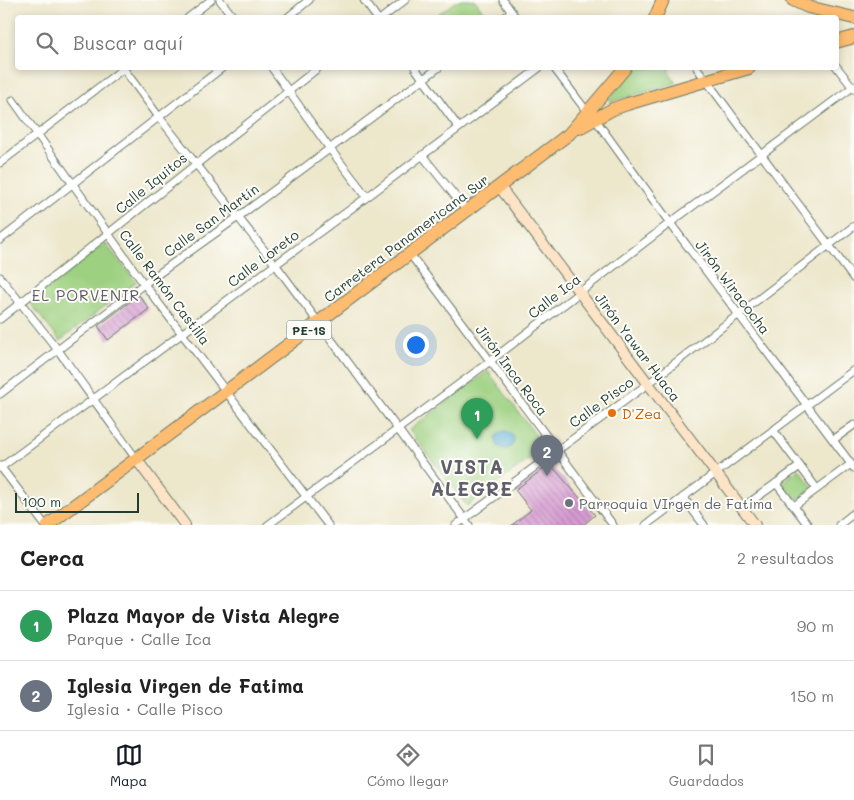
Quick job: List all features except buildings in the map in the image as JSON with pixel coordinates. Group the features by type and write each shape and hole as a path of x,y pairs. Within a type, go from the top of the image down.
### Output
{"highway":[{"path":"657,15 663,0"},
{"path":"793,0 808,8 854,18"},
{"path":"839,41 854,37"},
{"path":"591,116 623,70"},
{"name":"Carretera Panamericana Sur","path":"47,525 137,460 591,116 613,110 640,99 742,70"}],"street":[{"path":"192,15 211,0"},
{"path":"220,0 232,15"},
{"path":"290,15 310,0"},
{"path":"364,0 375,15"},
{"path":"386,15 405,0"},
{"path":"503,0 514,15"},
{"path":"0,164 121,70"},
{"path":"125,70 159,117 275,264 467,522"},
{"path":"0,240 219,70"},
{"path":"274,70 367,197"},
{"name":"Calle Iquitos","path":"0,318 315,70"},
{"path":"416,70 459,128"},
{"name":"Calle San Martín","path":"0,394 144,284 238,217 435,70"},
{"name":"Calle Loreto","path":"0,467 536,70"},
{"name":"Jirón Wiracocha","path":"556,70 853,466"},
{"path":"698,70 854,279"},
{"path":"839,70 853,87"},
{"name":"Calle Ica","path":"268,525 490,362 670,223 853,87"},
{"name":"Calle Ramón Castilla","path":"13,100 36,135 109,233 144,284 328,525"},
{"path":"422,155 467,210"},
{"name":"Jirón Yawar Huaca","path":"500,186 755,525"},
{"name":"Calle Pisco","path":"456,525 467,522 556,450 648,383 854,226"},
{"name":"Jirón Inca Roca","path":"410,254 613,525"},
{"path":"0,276 58,350 92,400 185,525"},
{"path":"646,525 854,370"},
{"path":"833,440 854,424"},
{"path":"773,430 817,489"},
{"path":"742,508 800,466"},
{"path":"794,506 853,466"},
{"path":"0,467 47,525"},
{"path":"776,483 808,525"},
{"path":"683,497 704,525"},
{"path":"843,524 854,513"}],"green space":[{"path":"458,0 475,0 485,14 439,15"},
{"path":"631,70 669,70 676,83 610,102 609,100"},
{"path":"105,243 136,282 60,341 29,302"},
{"path":"488,371 545,448 467,506 409,430"},
{"path":"799,469 813,488 794,502 780,484"}],"water":[{"path":"505,431 511,434 514,440 511,446 505,449 499,446 496,440 499,434"}],"place":[{"name":"D'Zea","path":"612,413"},
{"name":"Plaza Mayor de Vista Alegre","path":"477,439"},
{"name":"Iglesia Virgen de Fatima","path":"547,476"},
{"name":"Parroquia VIrgen de Fatima","path":"569,503"}],"district":[{"name":"EL PORVENIR","path":"86,295"},
{"name":"VISTA ALEGRE","path":"472,477"}]}
